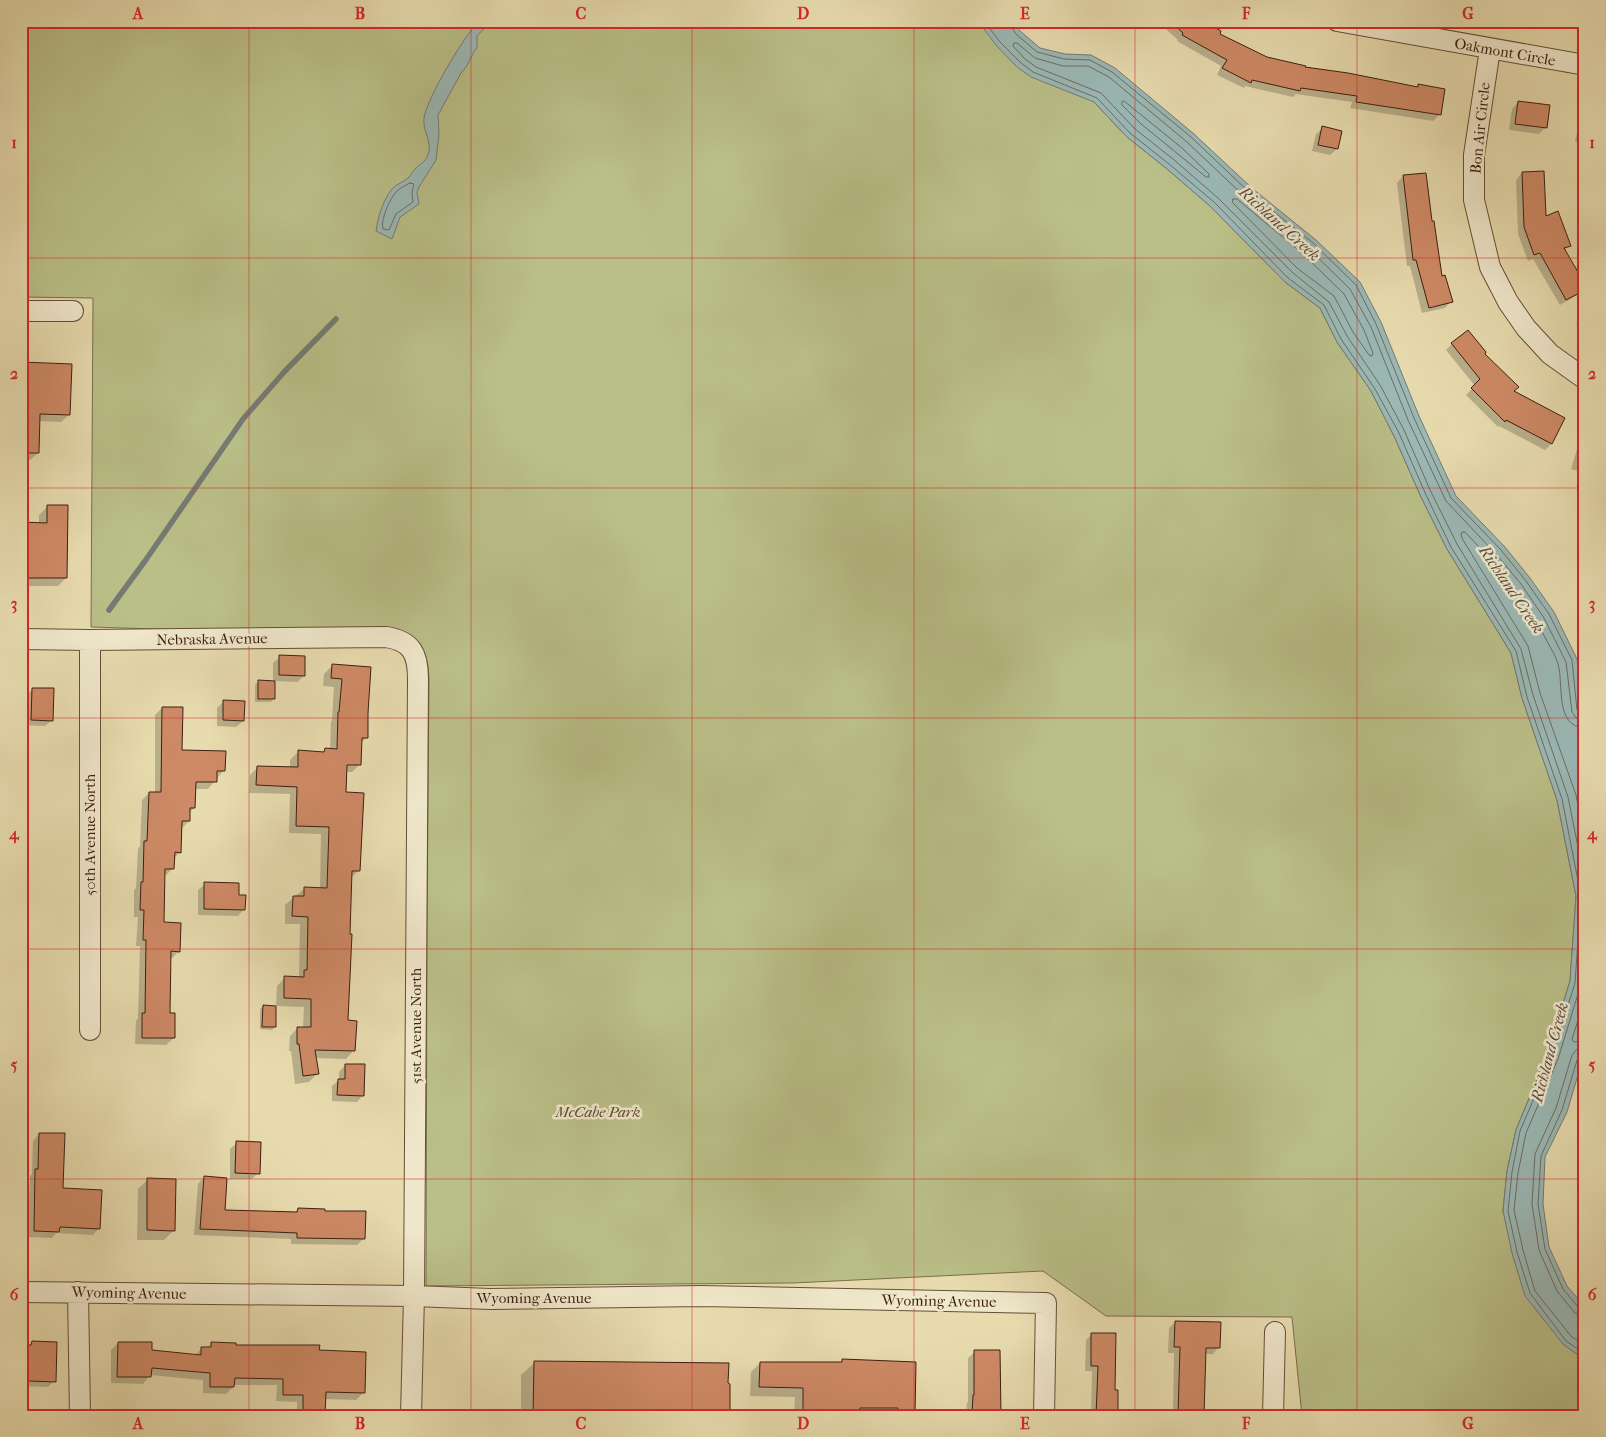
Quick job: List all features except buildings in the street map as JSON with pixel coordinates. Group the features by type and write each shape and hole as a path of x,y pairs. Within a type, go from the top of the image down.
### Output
{"street":[{"name":"Oakmont Circle","path":"1337,21 1585,66"},
{"name":"Bon Air Circle","path":"1490,49 1474,155 1474,200 1490,267 1508,302 1526,328 1550,354 1585,379"},
{"path":"21,311 73,311"},
{"name":"Nebraska Avenue","path":"21,639 371,637 392,638 402,642"},
{"name":"50th Avenue North","path":"90,640 90,1030"},
{"name":"51st Avenue North","path":"402,642 414,653 418,673 414,1296 411,1416"},
{"name":"Wyoming Avenue","path":"21,1292 414,1296 490,1299 702,1296 1046,1303 1044,1416"},
{"path":"78,1292 80,1416"},
{"path":"1274,1416 1275,1332"}],"green space":[{"name":"McCabe Park","path":"21,21 985,21 1094,102 1127,137 1210,206 1285,282 1320,308 1337,342 1371,391 1447,549 1511,653 1522,698 1557,800 1576,896 1570,981 1547,1055 1516,1130 1507,1171 1503,1211 1563,1344 1585,1360 1585,1416 1302,1416 1292,1317 1106,1316 1043,1271 793,1283 426,1286 429,679 426,658 415,639 91,627 93,298 21,297"}],"water":[{"path":"479,21 491,21 477,36 477,48 438,115 439,134 436,160 417,192 419,204 400,217 392,239 376,231 384,203 392,189 409,177 427,157 429,146 424,127 424,118 427,109 447,68 464,40"},
{"name":"Richland Creek","path":"978,21 1013,21 1020,31 1040,48 1065,54 1091,55 1115,68 1194,134 1253,189 1316,240 1360,282 1381,322 1419,416 1456,496 1505,547 1530,578 1554,612 1577,659 1585,728 1585,1051 1567,1112 1545,1157 1543,1204 1549,1247 1567,1286 1585,1307 1585,1360 1563,1344 1525,1296 1512,1253 1503,1211 1507,1171 1516,1130 1547,1055 1570,981 1576,896 1557,800 1522,698 1511,653 1447,549 1371,391 1337,342 1320,308 1285,282 1210,206 1127,137 1094,102 1031,77 1017,67 996,45"}],"waterway":[{"path":"109,610 243,419 285,371 336,319"}]}
